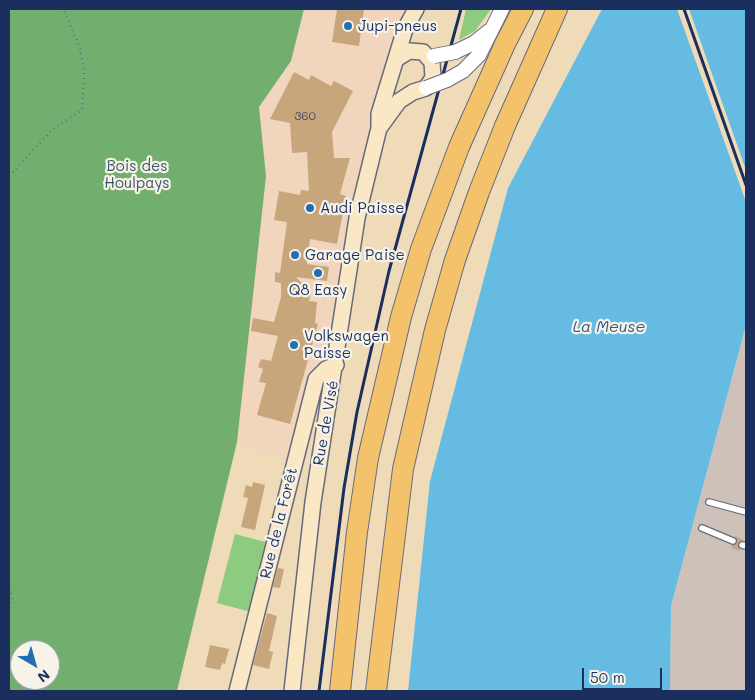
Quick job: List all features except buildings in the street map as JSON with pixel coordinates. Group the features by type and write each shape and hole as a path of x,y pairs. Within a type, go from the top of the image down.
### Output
{"highway":[{"path":"340,691 357,532 368,458 401,317 421,249 459,147 505,44 524,9"},
{"path":"376,691 403,469 435,330 455,260 482,184 505,126 557,9"}],"main road":[{"name":"Rue de Visé","path":"379,128 392,108 433,78 428,56 416,40 414,13"},
{"name":"Rue de Visé","path":"292,691 313,502 336,365 341,316 357,218 379,128 379,114 405,29 414,13"},
{"path":"419,90 404,90 398,85 394,66 409,51 428,56"},
{"name":"Rue de la Forêt","path":"237,691 316,379 326,369 336,365"}],"street":[{"path":"419,90 447,80 463,71 474,61 484,47 502,9"},
{"path":"428,56 455,52 474,43 490,31"}],"lane":[{"path":"709,502 746,512"},
{"path":"702,528 733,541"}],"path":[{"path":"9,176 52,130 82,110 84,71 80,48 62,9"},
{"path":"9,583 12,599 9,606"}],"shaded area":[{"path":"304,9 406,9 366,142 348,215 330,335 314,377 290,462 237,442 266,176 259,107 291,61"},
{"path":"746,325 746,691 670,691 671,606"}],"green space":[{"name":"Bois des Houlpays","path":"9,9 304,9 291,61 259,107 266,176 237,442 177,691 9,691"},
{"path":"466,9 491,9 475,31 459,40"},
{"path":"235,534 269,543 251,612 217,603"}],"water":[{"name":"La Meuse","path":"602,9 746,9 746,325 671,606 670,691 408,691 430,481 508,188"}],"pier":[{"path":"677,9 689,9 746,170 746,202"}],"railway":[{"path":"319,691 344,488 357,412 389,271 461,9"},
{"path":"684,9 746,185"}],"place":[{"name":"Jupi-pneus","path":"348,26"},
{"name":"Audi Paisse","path":"310,208"},
{"name":"Garage Paise","path":"295,255"},
{"name":"Q8 Easy","path":"318,273"},
{"name":"Volkswagen Paisse","path":"294,345"}]}
